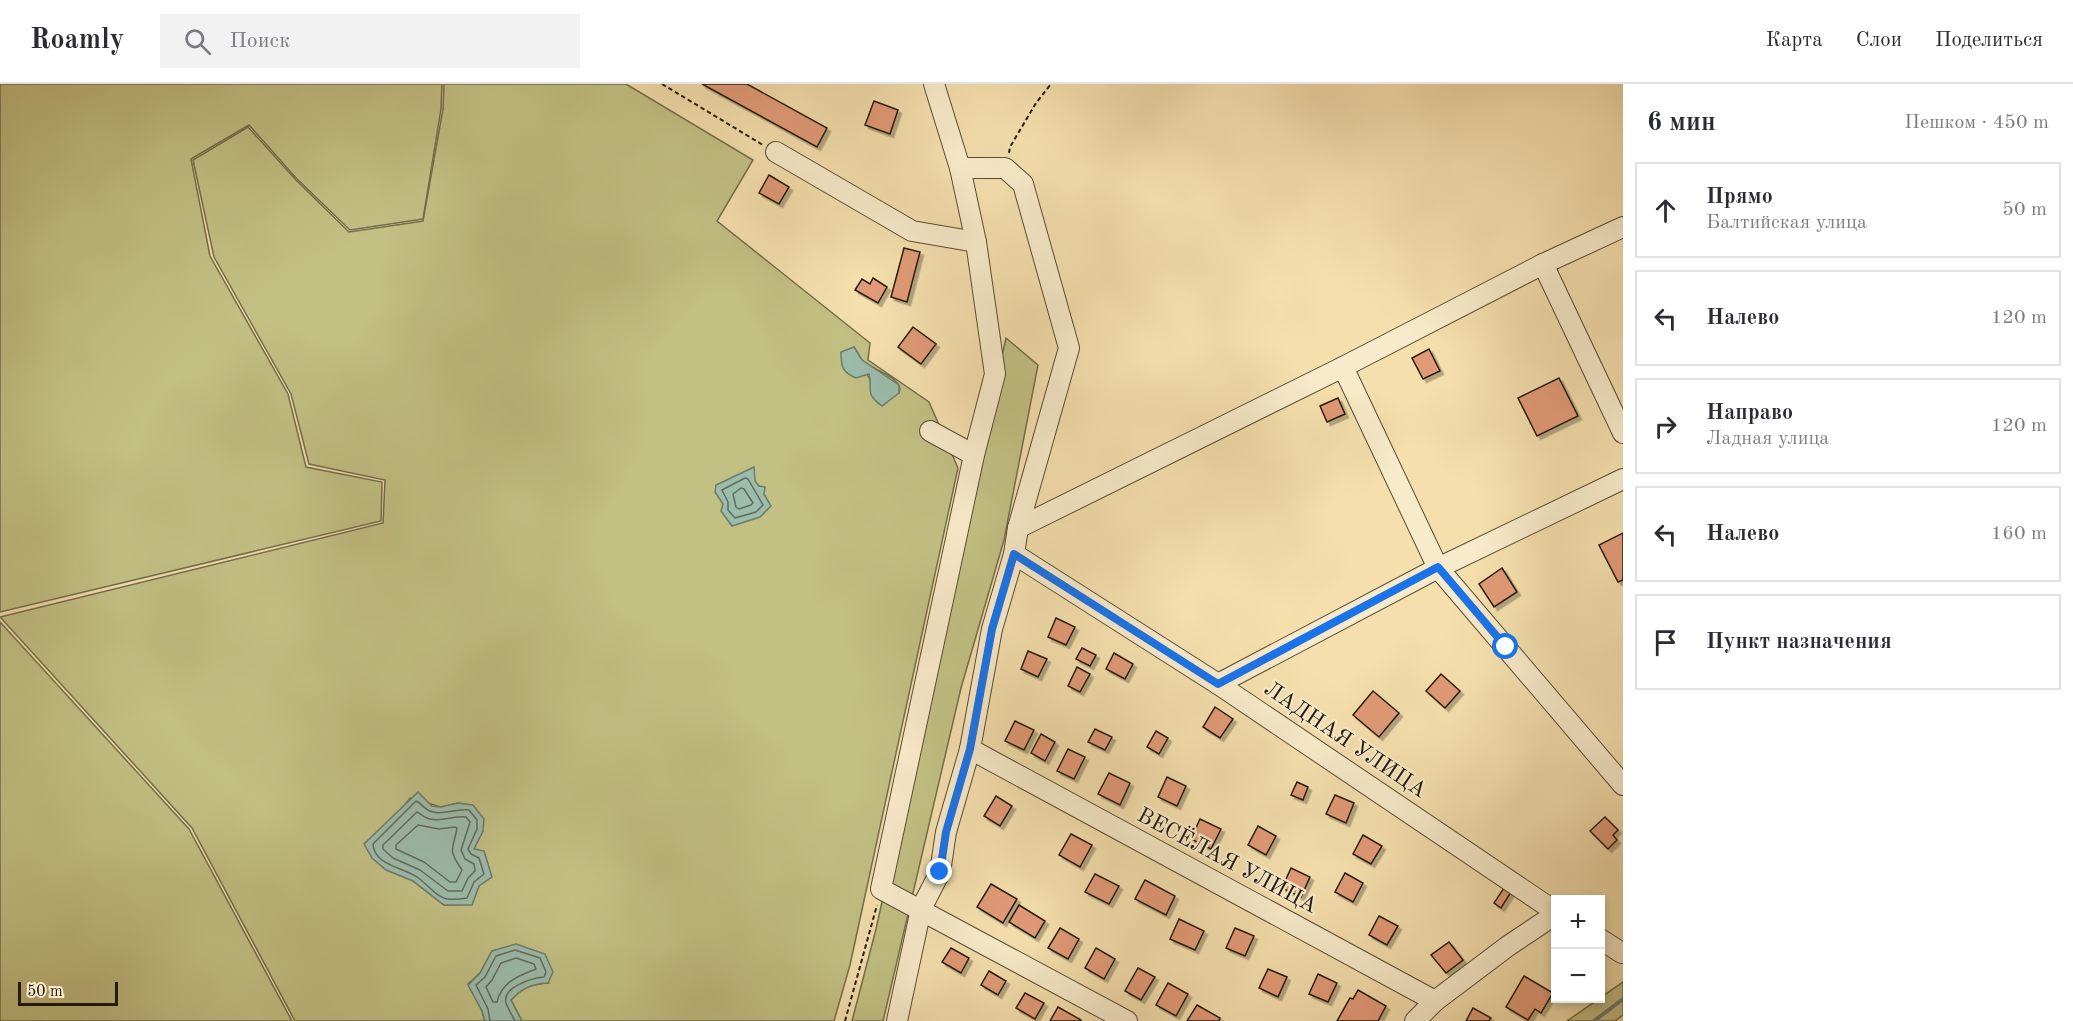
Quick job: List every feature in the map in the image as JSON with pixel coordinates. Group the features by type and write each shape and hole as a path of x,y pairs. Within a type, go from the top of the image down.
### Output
{"street":[{"path":"934,84 960,168 976,242 995,374 974,455 881,889 1127,1021"},
{"path":"776,152 912,231 976,242"},
{"path":"897,1021 921,909 940,872 946,832 970,749 992,629 1069,348 1023,184 1005,168 960,168"},
{"path":"1018,528 1343,367 1543,264 1623,227"},
{"path":"1543,264 1623,433"},
{"path":"1343,367 1438,567 1623,785"},
{"path":"930,431 974,455"},
{"path":"1218,684 1438,567 1623,479"},
{"name":"ЛАДНАЯ УЛИЦА","path":"1014,554 1218,684 1551,910"},
{"name":"ВЕСЁЛАЯ УЛИЦА","path":"970,749 1436,1001"},
{"path":"1415,1021 1436,1001 1551,916"},
{"path":"1605,942 1622,953"}],"path":[{"path":"662,84 776,152"},
{"path":"1005,168 1010,147 1036,103 1051,84"},
{"path":"845,1021 881,889"}],"shaded area":[{"path":"0,84 442,84 441,109 423,219 350,230 297,179 249,125 191,159 210,256 288,394 306,467 382,482 381,521 0,612"},
{"path":"444,84 626,84 753,160 717,221 870,343 868,360 929,402 958,468 850,965 834,1021 522,1021 511,1000 527,987 548,983 492,951 480,973 468,984 485,1021 295,1021 192,828 0,617 383,523 385,480 309,464 291,394 214,257 193,160 248,127 296,180 349,232 423,221 443,109","holes":["854,347 866,364 889,376 898,384 899,393 870,380","410,798 441,807 458,803 483,831 473,850 479,886 472,904 444,905 413,881 400,811"]},
{"path":"1006,338 1038,365 1004,540 961,688 883,1021 852,1021 876,929"},
{"path":"0,622 189,829 292,1021 0,1021"},
{"path":"1623,982 1623,1015 1615,1021 1567,1021 1593,1003 1605,1003 1605,995"}],"water":[{"path":"854,347 862,360 899,385 899,393 882,406 871,394 869,374 856,378 843,368 841,352"},
{"path":"754,467 755,481 759,486 765,487 764,494 771,506 760,517 732,526 721,511 723,504 715,492 716,485"},
{"path":"418,792 432,806 441,807 458,803 473,805 484,819 483,831 474,849 484,851 492,877 479,886 472,905 444,905 413,881 386,870 372,858 364,844"},
{"path":"516,944 545,954 553,972 548,983 528,987 511,1000 522,1021 485,1021 468,985 480,973 492,951"}],"building":[{"path":"702,84 747,84 827,128 817,147"},
{"path":"874,101 898,110 890,134 865,125"},
{"path":"769,175 789,187 779,204 759,193"},
{"path":"904,248 920,252 907,302 891,297"},
{"path":"873,278 887,287 878,303 855,290 862,279 870,284"},
{"path":"913,327 936,344 921,364 898,347"},
{"path":"1429,349 1440,371 1423,379 1412,358"},
{"path":"1559,378 1578,416 1537,436 1518,398"},
{"path":"1338,398 1345,414 1327,422 1320,406"},
{"path":"1623,533 1623,580 1618,582 1599,545"},
{"path":"1502,568 1517,592 1494,607 1479,584"},
{"path":"1056,618 1075,627 1066,645 1048,637"},
{"path":"1082,648 1096,655 1090,666 1076,659"},
{"path":"1028,651 1047,659 1038,677 1021,669"},
{"path":"1114,653 1133,664 1125,679 1106,669"},
{"path":"1077,667 1090,674 1080,692 1068,686"},
{"path":"1441,674 1460,691 1445,708 1426,691"},
{"path":"1373,691 1399,713 1379,737 1353,715"},
{"path":"1215,707 1233,719 1220,738 1203,727"},
{"path":"1015,721 1034,730 1024,750 1005,741"},
{"path":"1095,729 1112,737 1105,750 1088,742"},
{"path":"1156,731 1168,738 1159,754 1147,747"},
{"path":"1041,734 1055,742 1045,761 1031,753"},
{"path":"1068,749 1085,757 1074,779 1057,771"},
{"path":"1109,773 1130,783 1120,805 1098,794"},
{"path":"1167,777 1186,786 1177,806 1158,797"},
{"path":"1297,782 1308,787 1303,800 1291,795"},
{"path":"1335,795 1354,803 1346,823 1326,814"},
{"path":"996,796 1012,806 1000,826 984,816"},
{"path":"1605,817 1618,830 1613,835 1617,840 1608,849 1590,831"},
{"path":"1200,819 1221,829 1211,849 1191,839"},
{"path":"1258,826 1276,836 1266,855 1248,845"},
{"path":"1071,834 1092,845 1080,867 1059,855"},
{"path":"1363,835 1382,846 1371,864 1353,854"},
{"path":"1291,868 1310,877 1301,897 1282,888"},
{"path":"1345,873 1363,883 1353,902 1335,892"},
{"path":"1095,874 1119,886 1109,904 1085,892"},
{"path":"1145,880 1175,896 1166,915 1135,899"},
{"path":"991,884 1017,899 1003,923 977,907"},
{"path":"1504,888 1511,892 1501,908 1494,903"},
{"path":"1019,905 1045,921 1035,938 1009,922"},
{"path":"1379,916 1398,926 1387,945 1369,935"},
{"path":"1179,919 1204,931 1195,950 1170,939"},
{"path":"1060,928 1079,939 1068,959 1048,948"},
{"path":"1235,928 1254,936 1245,956 1226,948"},
{"path":"1449,942 1463,960 1446,973 1431,955"},
{"path":"951,948 969,958 961,973 942,962"},
{"path":"1096,948 1115,959 1104,979 1085,968"},
{"path":"1138,968 1155,977 1141,1000 1125,991"},
{"path":"1268,969 1287,977 1278,997 1259,988"},
{"path":"989,971 1006,981 998,995 981,985"},
{"path":"1318,974 1337,983 1328,1002 1309,994"},
{"path":"1524,976 1551,992 1551,996 1541,1013 1535,1009 1528,1020 1506,1007"},
{"path":"1168,983 1188,994 1176,1016 1156,1005"},
{"path":"1358,990 1386,1006 1378,1021 1337,1021 1350,998 1353,999"},
{"path":"1025,993 1044,1003 1035,1019 1016,1008"},
{"path":"1197,1005 1220,1018 1219,1021 1187,1021"},
{"path":"1058,1007 1081,1020 1081,1021 1050,1021"},
{"path":"1473,1008 1491,1018 1489,1021 1466,1021"}],"waterway":[{"path":"1594,1021 1623,999"}],"route":[{"path":"940,872 946,832 970,749 992,629 1014,554 1218,684 1438,567 1506,647"}]}
